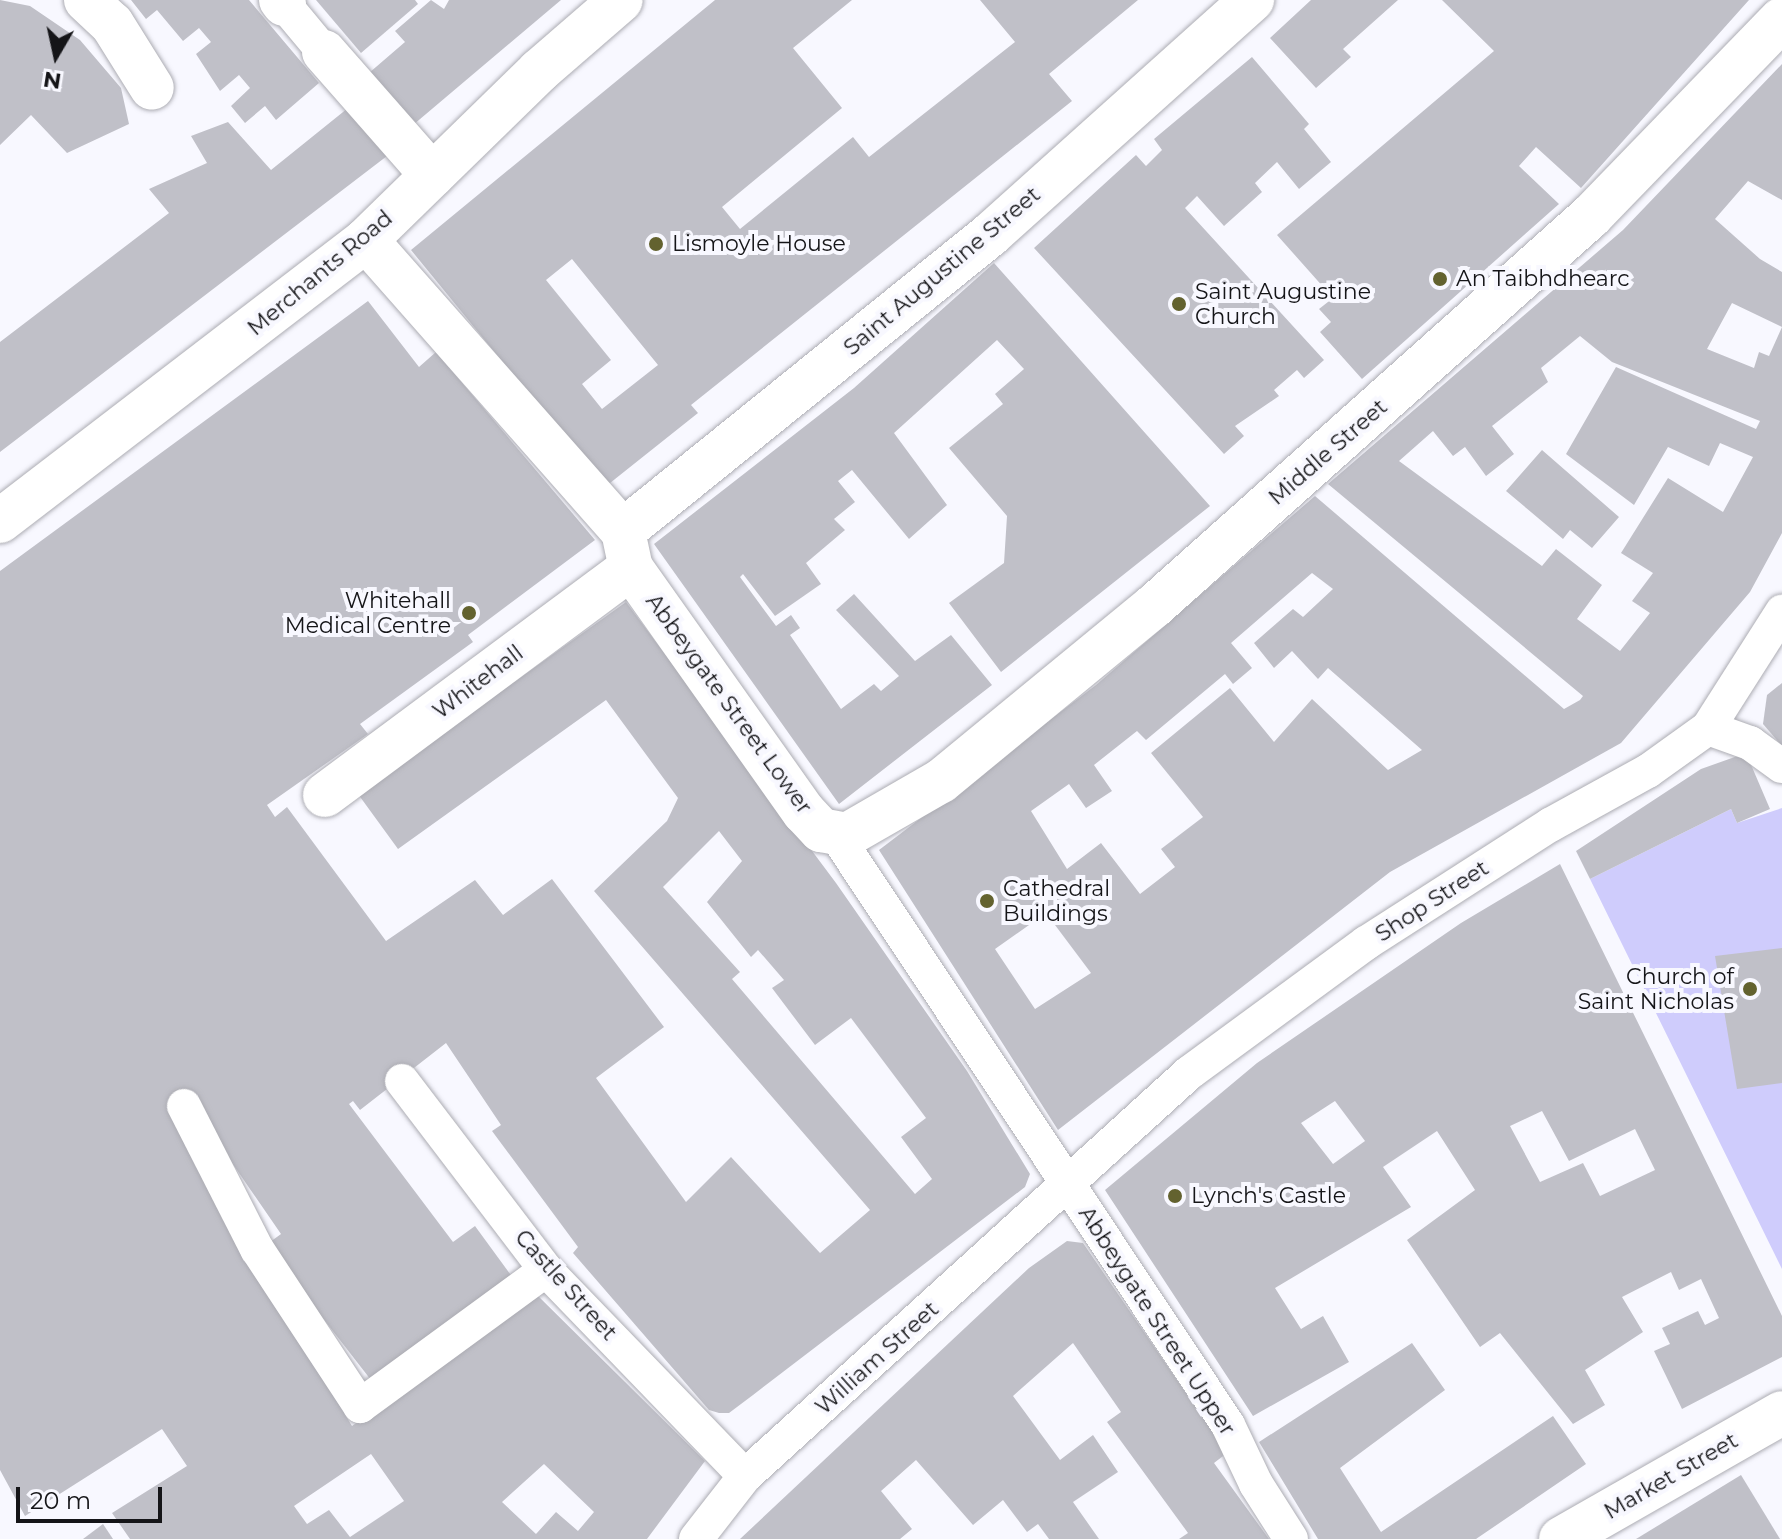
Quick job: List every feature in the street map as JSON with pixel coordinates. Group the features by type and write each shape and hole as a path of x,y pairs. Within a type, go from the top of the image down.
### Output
{"street":[{"path":"86,0 112,24 152,88"},
{"name":"Merchants Road","path":"0,521 366,240 621,0"},
{"name":"Saint Augustine Street","path":"627,549 991,234 1252,0"},
{"path":"282,2 432,175"},
{"name":"Middle Street","path":"836,835 861,830 941,781 1254,516 1591,216 1782,19"},
{"name":"Abbeygate Street Lower","path":"366,240 627,549 804,812 821,830 836,835 1068,1187"},
{"name":"Whitehall","path":"325,795 627,549"},
{"name":"Shop Street","path":"1068,1187 1189,1073 1366,943 1550,825 1648,771 1708,728 1782,612"},
{"path":"1708,728 1750,743 1782,766"},
{"name":"Castle Street","path":"402,1081 546,1270 745,1476"},
{"path":"184,1106 257,1249 360,1406 546,1270"},
{"name":"William Street","path":"696,1539 745,1476 1068,1187"},
{"name":"Abbeygate Street Upper","path":"1068,1187 1228,1425 1256,1484 1291,1539"},
{"name":"Market Street","path":"1561,1539 1782,1413"}],"shaded area":[{"path":"1782,808 1782,1269 1590,879 1731,809 1737,823"}],"building":[{"path":"0,0 30,6 80,40 121,88 129,124 67,153 31,115 0,145"},
{"path":"131,0 249,0 319,83 276,120 265,106 245,123 231,106 250,88 239,75 220,91 196,54 211,42 199,28 183,41 157,10 146,19"},
{"path":"316,0 415,0 418,4 361,53"},
{"path":"431,0 444,9 449,0 561,0 413,125 369,73 405,42 395,31"},
{"path":"715,0 852,0 793,48 842,108 722,207 740,229 853,137 869,157 1015,42 980,0 1138,0 1049,74 1072,101 691,405 698,413 605,487 411,250","holes":["572,259 658,365 602,409 582,384 611,360 546,280"]},
{"path":"1311,0 1398,0 1343,49 1351,57 1316,88 1270,38"},
{"path":"1442,0 1749,0 1581,188 1536,147 1519,166 1559,204 1362,379 1320,332 1331,322 1319,309 1333,298 1277,235 1494,51"},
{"name":"Saint Augustine Church","path":"1252,57 1309,124 1304,129 1331,162 1299,189 1277,162 1255,183 1262,192 1224,226 1197,196 1185,208 1324,360 1304,378 1297,370 1274,390 1279,396 1235,426 1244,436 1224,454 1034,248 1136,155 1146,166 1162,150 1154,139"},
{"path":"1782,64 1782,200 1748,181 1715,219 1760,259 1782,272 1782,327 1782,533 1750,592 1621,743 1390,872 1058,1130 879,850 1096,685 1315,496 1564,709 1580,700 1583,696 1328,484 1623,230","holes":["1732,303 1782,327 1769,356 1759,352 1754,368 1707,349","1580,336 1612,362 1760,421 1756,429 1616,367 1566,454 1634,505 1668,447 1709,466 1720,443 1753,457 1723,512 1668,478 1621,553 1653,573 1632,601 1650,613 1620,651 1577,619 1602,585 1556,549 1542,566 1399,461 1433,431 1453,456 1465,447 1486,476 1514,454 1492,426 1548,382 1541,368","1312,573 1333,589 1303,617 1293,609 1254,643 1274,668 1292,651 1318,679 1328,668 1422,750 1388,770 1312,699 1274,742 1230,688 1151,753 1203,817 1161,849 1175,867 1140,894 1101,843 1067,869 1031,811 1069,784 1086,808 1112,791 1094,765 1137,731 1146,740 1225,674 1233,684 1252,668 1231,643","1046,913 1091,973 1035,1009 995,949"]},
{"path":"348,108 387,156 0,452 0,342 169,213 149,189 207,163 191,136 228,122 271,170"},
{"path":"994,263 1210,506 1001,672 949,603 1004,563 1007,516 949,448 1003,404 995,394 1024,369 997,340 894,433 947,505 909,539 852,470 838,481 855,502 834,519 845,530 806,563 821,584 775,616 743,574 740,577 776,626 791,615 800,628 790,635 841,709 874,684 881,691 899,676 836,610 854,594 915,661 951,635 992,685 839,804 654,544 854,388"},
{"path":"368,301 419,367 436,352 595,540 468,635 473,642 360,724 368,734 267,805 275,817 287,807 386,941 475,880 503,915 552,879 664,1027 596,1078 686,1202 731,1157 820,1253 870,1210 594,891 667,821 678,798 606,700 398,849 358,794 626,602 836,883 967,1071 1030,1174 1025,1187 729,1413 719,1413 709,1410 573,1253 578,1247 492,1131 501,1125 446,1043 360,1110 353,1101 349,1104 453,1242 475,1226 513,1278 371,1380 266,1245 281,1234 186,1096 324,1380 352,1426 534,1292 705,1461 647,1539 130,1539 112,1513 187,1466 162,1429 25,1516 0,1470 0,571","holes":["719,831 742,861 707,902 751,957 758,950 784,980 772,988 815,1045 851,1018 926,1118 901,1137 932,1179 915,1194 732,979 740,972 663,887","371,1454 404,1501 350,1537 329,1510 307,1524 294,1506","544,1464 594,1512 578,1531 556,1512 536,1534 502,1502"]},
{"path":"1542,450 1619,517 1592,548 1570,530 1563,539 1506,491"},
{"path":"1782,683 1782,746 1763,724 1767,695"},
{"path":"1746,753 1770,809 1737,823 1731,809 1590,879 1576,851 1701,769"},
{"path":"1560,864 1782,1316 1782,1357 1682,1409 1654,1351 1670,1344 1662,1328 1698,1311 1705,1325 1719,1318 1701,1279 1679,1290 1671,1272 1622,1297 1643,1332 1585,1370 1605,1405 1573,1424 1500,1333 1480,1347 1407,1240 1475,1190 1437,1131 1383,1167 1411,1207 1275,1288 1301,1329 1323,1316 1349,1362 1253,1416 1105,1190 1257,1063 1461,923","holes":["1335,1101 1365,1141 1333,1164 1301,1123","1542,1111 1569,1161 1635,1129 1655,1170 1600,1196 1583,1163 1540,1182 1510,1126"]},
{"name":"Church of Saint Nicholas","path":"1782,948 1782,1083 1737,1089 1715,956"},
{"path":"1067,1241 1083,1243 1227,1453 1214,1463 1269,1539 1179,1539 1188,1533 1107,1422 1121,1412 1073,1343 1013,1396 1060,1460 1093,1435 1118,1472 1073,1502 1099,1539 1049,1539 1038,1524 1027,1532 1003,1500 973,1525 916,1460 881,1491 912,1529 900,1539 740,1539 1029,1268"},
{"path":"1412,1343 1445,1390 1340,1468 1381,1532 1553,1416 1586,1464 1476,1539 1318,1539 1259,1442"},
{"path":"1741,1475 1780,1539 1636,1539"},
{"path":"103,1524 113,1539 83,1539"}],"place":[{"name":"Lismoyle House","path":"656,244"},
{"name":"An Taibhdhearc","path":"1440,279"},
{"name":"Saint Augustine Church","path":"1179,304"},
{"name":"Whitehall Medical Centre","path":"469,613"},
{"name":"Cathedral Buildings","path":"987,901"},
{"name":"Church of Saint Nicholas","path":"1750,989"},
{"name":"Lynch's Castle","path":"1175,1196"}]}
